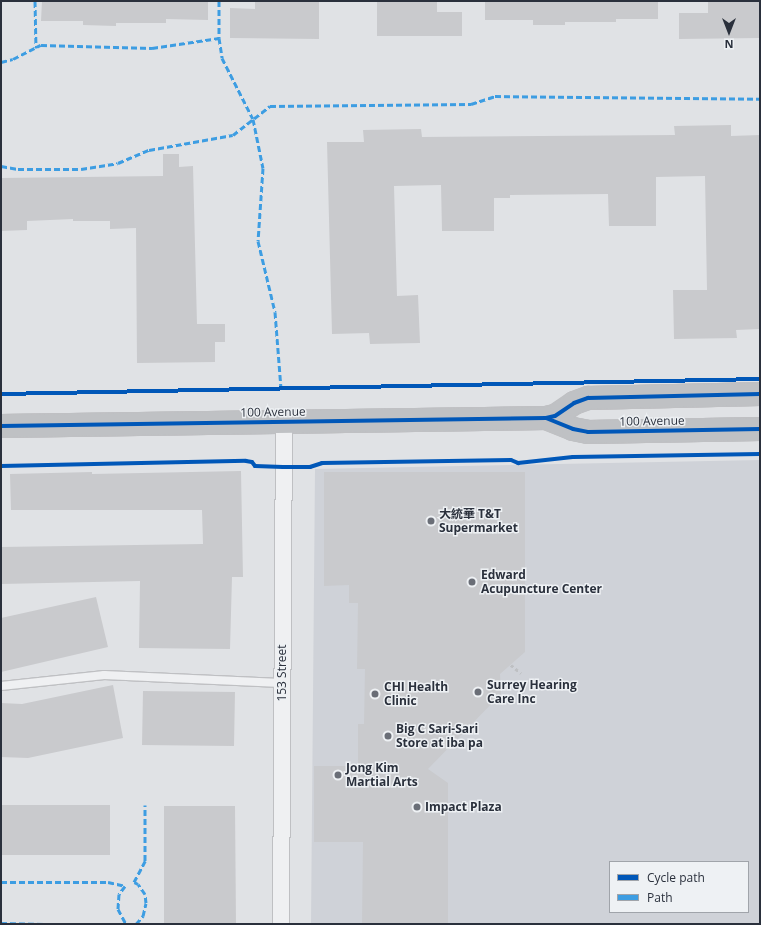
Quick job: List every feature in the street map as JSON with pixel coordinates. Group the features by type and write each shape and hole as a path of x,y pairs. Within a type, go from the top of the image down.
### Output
{"main road":[{"name":"100 Avenue","path":"1,426 546,418 555,416 574,403 588,398 760,394"},
{"name":"100 Avenue","path":"546,418 573,429 588,432 760,429"}],"street":[{"name":"153 Street","path":"281,924 284,422"}],"lane":[{"path":"1,686 104,675 282,683"}],"path":[{"path":"511,665 521,673"}],"shaded area":[{"name":"Impact Plaza","path":"760,460 760,924 311,924 315,469"}],"building":[{"path":"42,1 208,1 208,20 166,19 166,23 116,23 116,26 83,25 83,21 41,21"},
{"path":"255,1 319,1 319,39 230,38 230,8 255,9"},
{"path":"377,1 437,1 437,12 462,12 462,36 377,36"},
{"path":"485,1 658,1 658,19 616,19 616,22 565,22 565,25 533,25 533,20 485,20"},
{"path":"708,1 760,1 760,38 679,39 679,13 708,13"},
{"path":"731,125 731,136 760,135 760,329 736,330 737,338 674,339 673,290 707,290 705,176 656,177 656,226 609,226 608,194 510,195 510,198 494,198 494,231 442,231 441,185 394,186 397,296 418,295 420,343 370,344 369,333 332,334 327,142 364,142 363,130 421,129 422,137 675,135 674,126"},
{"path":"163,154 179,154 179,167 193,166 197,324 225,324 225,342 215,342 215,362 137,363 136,228 110,229 110,221 73,221 73,219 27,221 27,230 1,231 1,178 163,176"},
{"path":"241,471 243,577 232,577 230,649 139,648 140,581 1,584 1,547 203,544 202,510 11,510 10,474"},
{"path":"324,472 525,472 525,652 500,674 501,694 428,769 448,783 448,924 362,924 363,842 314,842 314,766 358,766 358,724 364,724 365,669 357,669 358,603 349,603 349,585 324,586"},
{"path":"96,597 108,647 1,672 1,618"},
{"path":"113,685 123,738 28,758 1,757 1,703 22,704"},
{"path":"143,691 235,692 234,746 142,745"},
{"path":"1,805 110,805 110,855 1,855"},
{"path":"164,806 235,806 236,924 164,924"}],"marked path":[{"path":"35,1 36,48"},
{"path":"219,1 219,38 222,58 253,119 263,168 258,241 275,312 281,388"},
{"path":"1,62 13,59 41,45 152,48 219,38"},
{"path":"1,166 18,169 81,169 118,163 149,150 233,135 270,106 471,104 495,96 760,99"},
{"path":"136,924 143,916 146,903 145,894 138,884 134,882 145,861 145,805"},
{"path":"1,882 108,882 125,886 119,894 118,909 126,924"},
{"path":"1,923 45,924"}],"cycle path":[{"path":"1,394 760,379"},
{"path":"546,418 555,416 574,403 588,398 760,394"},
{"path":"1,426 546,418 573,429 588,432 760,429"},
{"path":"1,466 246,461 252,462 255,466 310,467 322,463 511,460 518,463 573,457 760,454"}],"place":[{"name":"大統華 T&T Supermarket","path":"431,521"},
{"name":"Edward Acupuncture Center","path":"472,582"},
{"name":"Surrey Hearing Care Inc","path":"478,692"},
{"name":"CHI Health Clinic","path":"375,694"},
{"name":"Big C Sari-Sari Store at iba pa","path":"388,736"},
{"name":"Jong Kim Martial Arts","path":"338,775"},
{"name":"Impact Plaza","path":"417,807"}]}
